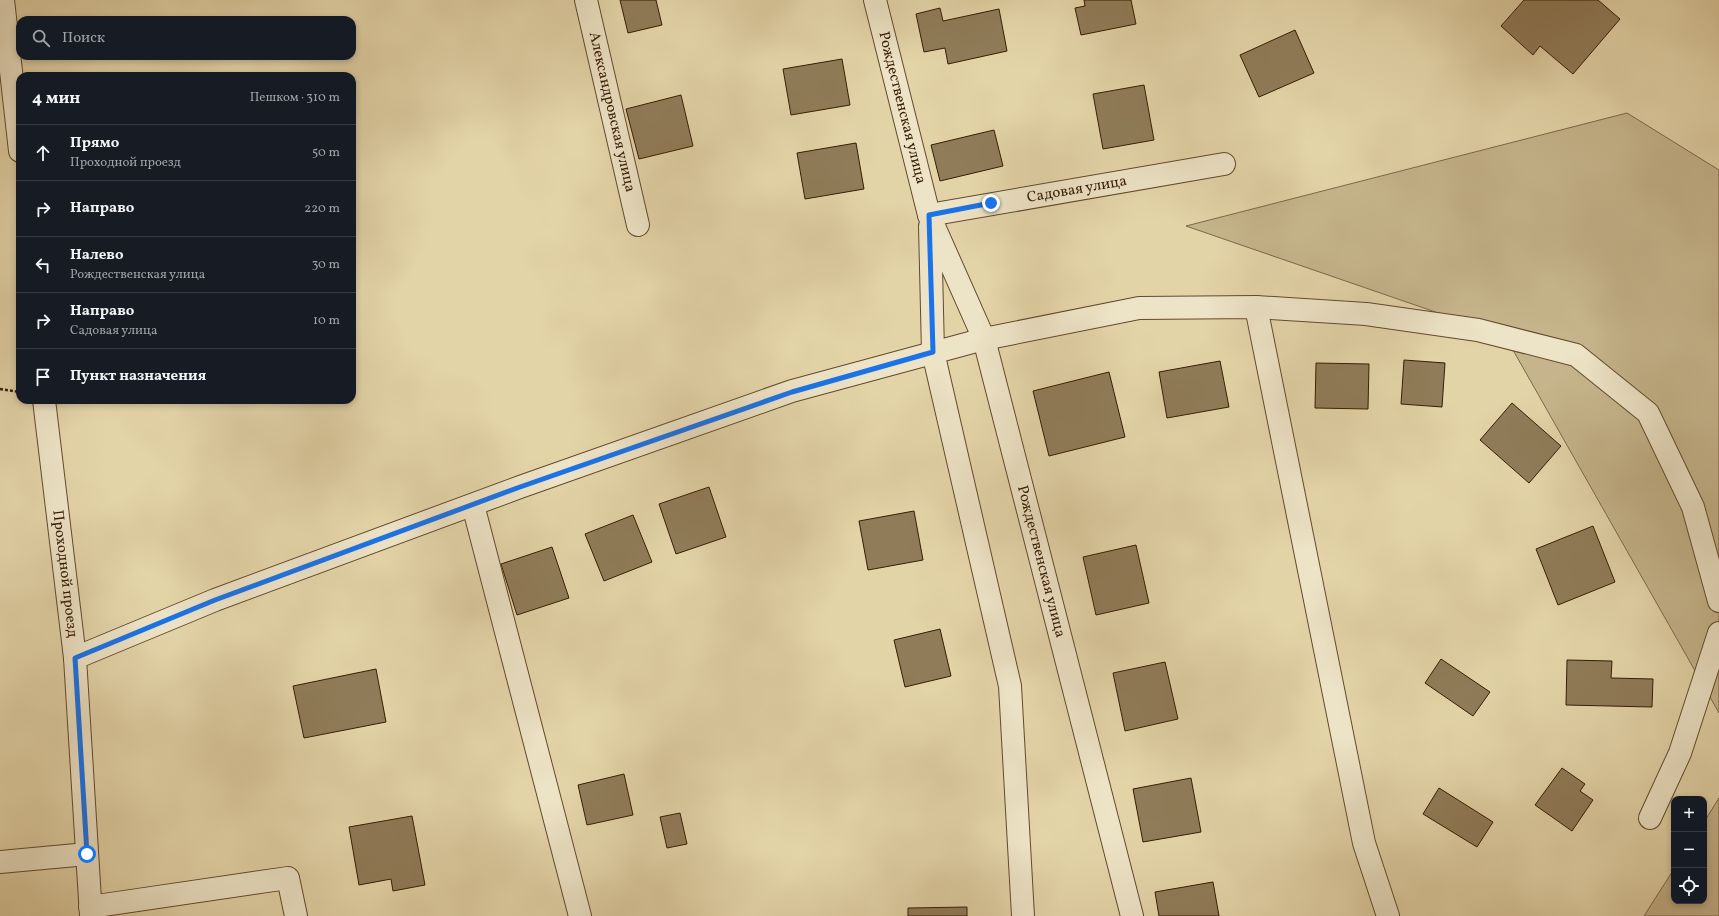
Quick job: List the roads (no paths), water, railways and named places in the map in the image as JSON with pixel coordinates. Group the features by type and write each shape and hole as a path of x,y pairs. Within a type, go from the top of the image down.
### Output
{"street":[{"path":"3,0 16,115"},
{"name":"Александровская улица","path":"586,0 638,225"},
{"name":"Рождественская улица","path":"875,0 929,215 984,339 1132,916"},
{"name":"Садовая улица","path":"929,215 991,203 1224,164"},
{"name":"Рождественская улица","path":"929,215 933,352 1010,686 1023,916"},
{"path":"1256,307 1364,844 1388,916"},
{"path":"75,658 215,600 473,505 792,392 984,339 1139,308 1256,307 1366,314 1478,330 1576,355 1648,413 1693,507 1719,601"},
{"name":"Проходной проезд","path":"44,404 75,658 90,911"},
{"path":"473,505 580,916"},
{"path":"1650,818 1680,754 1719,633"},
{"path":"0,862 87,854"},
{"path":"90,911 288,878 296,916"}]}
